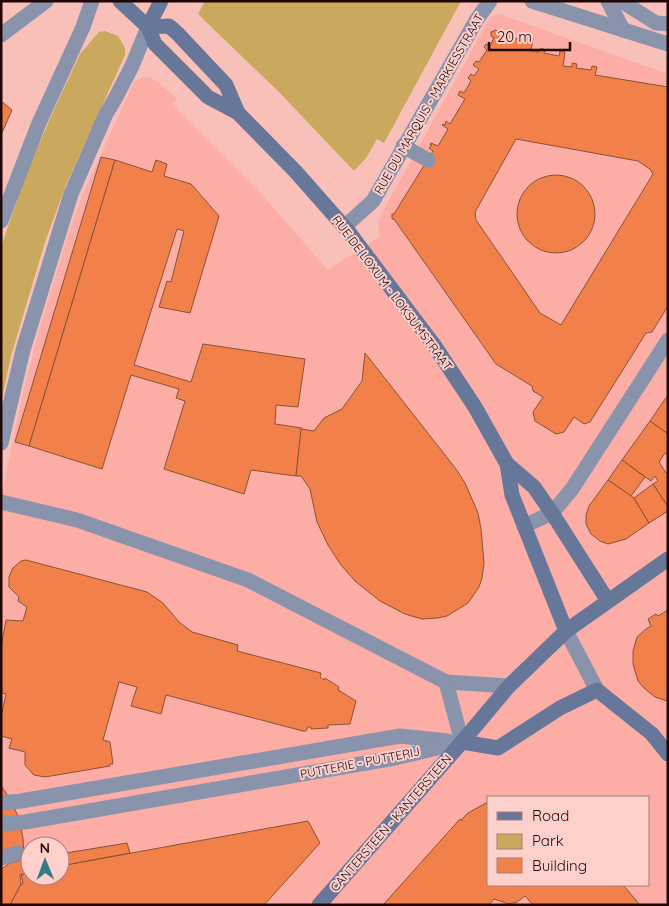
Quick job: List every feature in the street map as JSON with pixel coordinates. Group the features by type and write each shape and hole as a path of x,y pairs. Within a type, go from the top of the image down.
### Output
{"street":[{"path":"1,34 46,1"},
{"path":"1,221 39,123 83,26 92,1"},
{"path":"120,1 148,27"},
{"path":"1,444 23,350 71,194 99,129 132,66 161,1"},
{"name":"RUE DU MARQUIS - MARKIESSTRAAT","path":"344,227 373,201 477,19 490,1"},
{"path":"532,1 668,44"},
{"path":"608,1 623,30"},
{"path":"621,1 656,23 668,24"},
{"name":"RUE DE LOXUM - LOKSUMSTRAAT","path":"238,113 226,85 177,33 169,26 148,27 155,44 208,97 238,113 296,172 344,227 434,345 475,407 506,464 512,495 566,631"},
{"path":"403,146 428,160"},
{"path":"524,526 552,513 572,489 668,340"},
{"name":"RUE DE LOXUM - LOKSUMSTRAAT","path":"506,464 534,487 608,601"},
{"path":"1,502 77,520 248,580 446,682 509,686"},
{"name":"CANTERSTEEN - KANTERSTEEN","path":"319,905 509,686 566,631 668,558"},
{"path":"566,631 597,690 652,734 668,754"},
{"path":"446,682 462,742 498,748 560,708 597,690"},
{"name":"PUTTERIE - PUTTERIJ","path":"3,803 400,736 462,742"},
{"name":"PUTTERIE - PUTTERIJ","path":"4,824 395,758 462,742"},
{"path":"1,858 18,853"}],"shaded area":[{"path":"499,14 668,74 668,905 9,905 20,886 70,886 70,836 20,836 20,876 15,837 1,839 1,498 23,392 38,334 68,235 83,194 134,82 142,77 150,78 158,82 177,99 172,104 258,190 328,270 380,236 378,221 492,16"}],"green space":[{"path":"205,1 461,1 384,143 377,139 366,158 354,171 280,93 198,14"},
{"path":"105,31 118,36 125,48 125,55 66,185 45,242 11,356 1,403 1,247 27,172 80,54 99,32"}],"building":[{"path":"496,30 499,32 498,36 508,37 508,34 513,34 512,38 527,40 528,37 533,38 531,51 539,52 541,48 545,50 544,53 559,56 560,51 565,52 563,66 572,67 572,63 577,64 576,68 591,70 592,66 597,67 595,75 668,87 668,306 652,332 646,333 590,422 584,424 574,417 564,432 556,434 535,421 533,412 543,397 533,391 532,386 496,364 394,219 392,219 392,214 394,214 433,151 429,148 432,145 430,145 431,143 438,146 448,129 442,125 445,125 446,121 450,124 465,99 458,95 460,91 464,93 471,81 468,78 471,74 474,76 479,69 473,65 476,61 479,62 487,50 484,47 486,44 490,46 494,38 491,36 491,32","holes":["516,139 638,161 650,169 653,174 561,325 540,313 476,220 475,212"]},
{"path":"1,101 12,110 1,135"},
{"path":"101,157 115,160 29,446 15,442"},
{"path":"115,160 152,172 156,160 167,164 164,176 191,184 219,216 190,313 159,307 167,281 171,282 184,231 177,229 134,365 191,382 203,344 305,359 298,407 276,405 275,424 302,428 296,476 251,470 244,494 164,469 185,401 176,398 179,389 131,375 102,469 29,446"},
{"path":"556,175 571,178 588,192 592,199 595,214 592,229 578,246 571,250 556,253 541,250 524,236 520,229 517,214 520,199 534,182 541,178"},
{"path":"365,353 456,469 465,483 478,513 484,563 482,578 479,587 468,603 447,616 422,619 405,614 380,601 355,581 341,565 328,545 317,522 310,489 301,476 296,476 301,429 314,431 324,418 342,409 362,381"},
{"path":"668,395 668,434 650,421"},
{"path":"650,421 668,434 668,456 665,453 659,462 666,473 668,472 668,507 653,484 658,481 655,476 651,481 622,460"},
{"path":"622,460 645,477 631,496 608,480"},
{"path":"608,480 634,498 649,523 626,539 608,544 591,534 586,524 586,515 589,506"},
{"path":"653,484 668,507 668,511 649,523 634,498"},
{"path":"26,560 147,592 163,603 179,622 192,632 238,645 237,651 321,673 320,677 339,687 338,690 356,701 350,724 328,725 328,728 311,729 311,727 308,727 306,731 303,731 166,695 161,714 131,706 137,687 119,682 103,740 110,742 113,764 45,777 34,775 25,765 25,752 9,748 12,739 1,736 1,717 6,694 2,693 1,695 1,648 6,620 23,621 27,607 18,601 19,597 9,587 9,577 13,568 21,561"},
{"path":"668,610 667,701 655,697 638,681 633,664 633,651 637,637 651,626 648,619"},
{"path":"1,786 11,800 19,819 23,836 20,836 20,859 10,862 2,857"},
{"path":"487,803 487,886 624,886 640,905 533,905 525,896 517,902 509,904 494,899 489,905 383,905 460,819 462,821 468,813"},
{"path":"308,821 320,843 264,905 10,905 20,886 70,886 70,864"},
{"path":"127,843 130,853 70,864 70,852"},
{"path":"20,860 20,886 10,905 1,905 1,869 10,863"}]}
